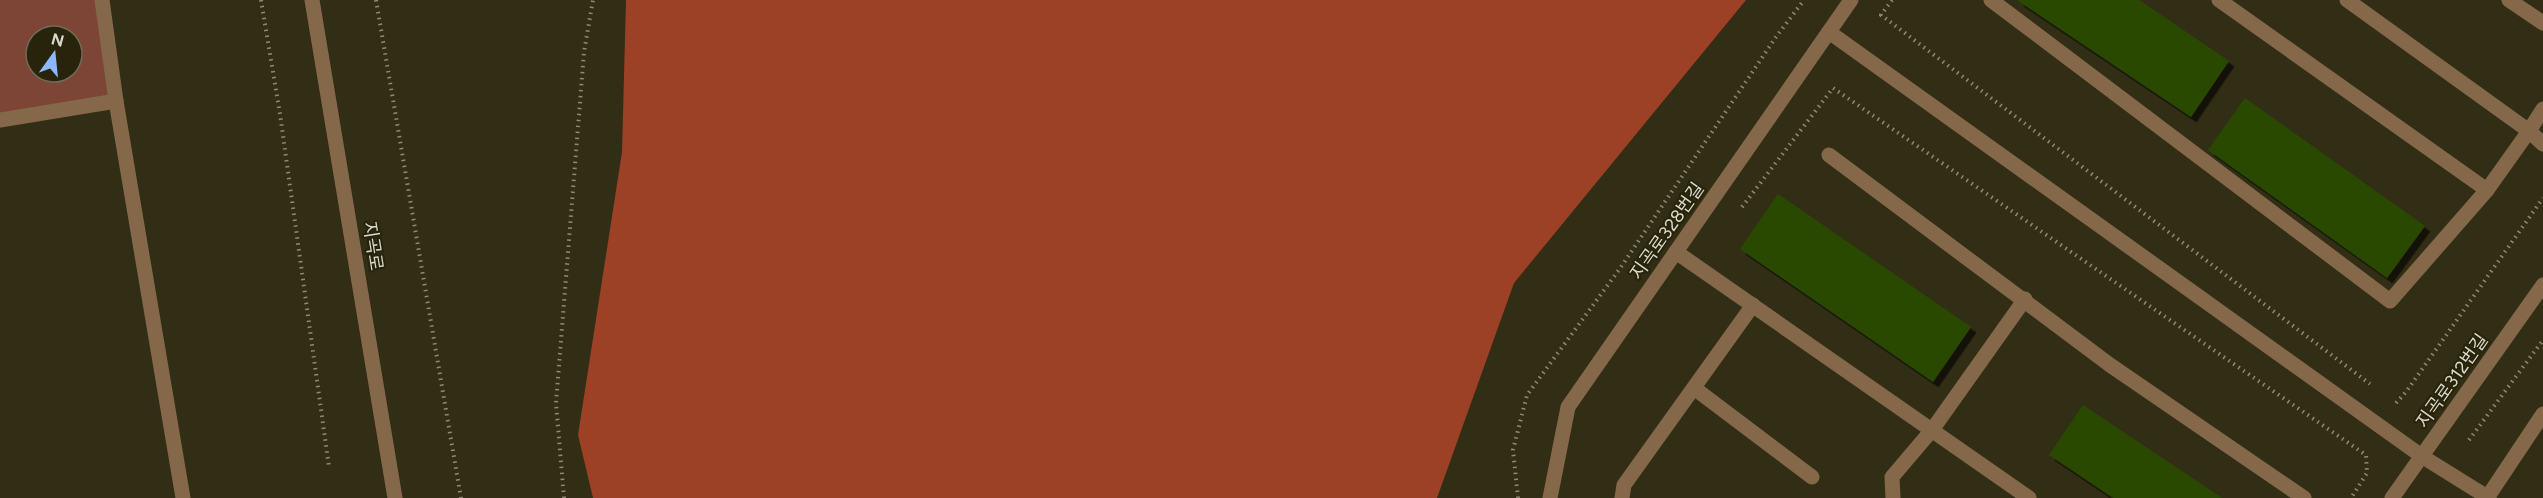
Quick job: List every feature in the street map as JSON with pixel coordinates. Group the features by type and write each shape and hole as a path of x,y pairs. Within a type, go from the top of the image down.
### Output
{"street":[{"path":"102,0 116,101 183,498"},
{"name":"지곡로","path":"312,0 395,498"},
{"name":"지곡로328번길","path":"1550,498 1568,407 1851,0"},
{"path":"1990,0 2390,301 2487,190 2543,109"},
{"path":"2219,0 2487,190"},
{"path":"2348,0 2529,131 2543,144"},
{"path":"2509,0 2543,23"},
{"path":"1829,32 2423,457 2488,498 2543,414"},
{"path":"0,120 116,101"},
{"path":"1829,155 2025,299 2110,365 2304,498"},
{"path":"1676,252 2030,498"},
{"name":"지곡로312번길","path":"2392,498 2543,285"},
{"path":"1893,498 1892,477 1932,430 2025,299"},
{"path":"1622,498 1624,484 1753,305"},
{"path":"1694,388 1812,477"}],"path":[{"path":"261,0 280,114 329,467"},
{"path":"376,0 461,498"},
{"path":"564,498 556,403 584,52 593,0"},
{"path":"1518,498 1513,450 1527,395 1621,267 1776,37 1804,0"},
{"path":"1892,0 1881,15 2378,389"},
{"path":"1737,214 1833,88 2366,455 2367,473 2351,498"},
{"path":"2387,396 2397,404 2543,198"},
{"path":"2469,440 2543,340"}],"shaded area":[{"path":"0,0 102,0 116,101 0,120"},
{"path":"626,0 1746,0 1514,283 1437,498 593,498 578,435 622,152"}],"building":[{"path":"2017,0 2139,0 2229,61 2191,117"},
{"path":"2245,98 2425,226 2387,278 2208,150"},
{"path":"1778,194 1971,327 1933,382 1740,249"},
{"path":"2083,405 2222,498 2113,498 2049,455"}]}
